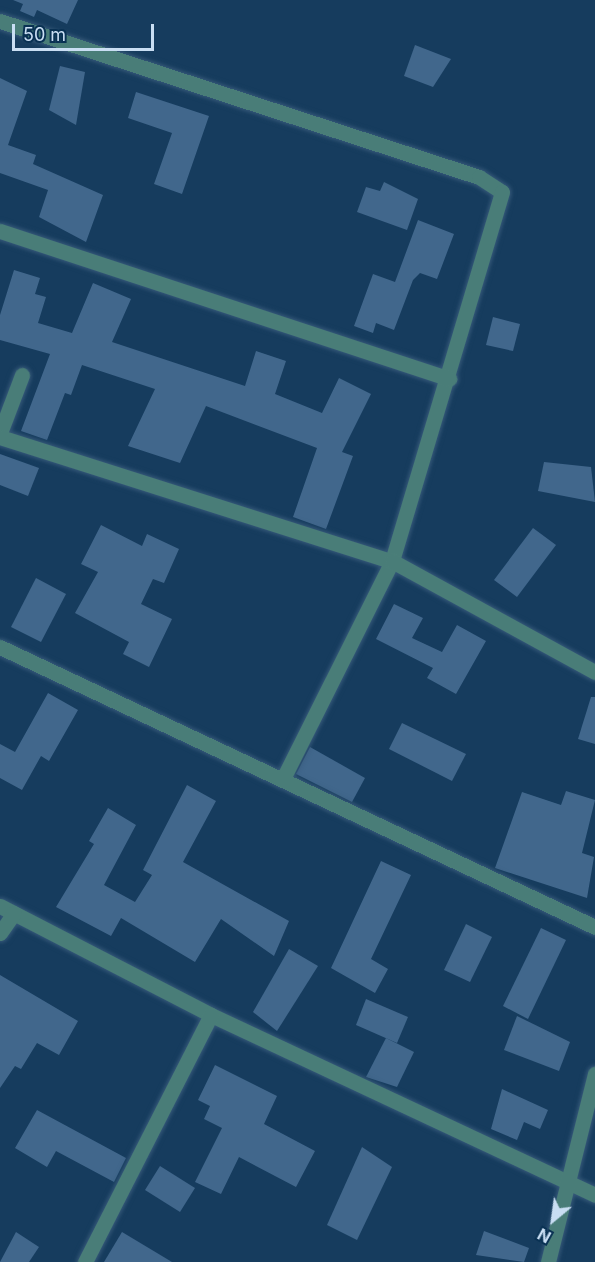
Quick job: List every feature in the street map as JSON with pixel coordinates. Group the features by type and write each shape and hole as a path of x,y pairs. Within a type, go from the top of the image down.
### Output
{"street":[{"path":"0,21 496,185 503,200 392,561 284,779"},
{"path":"0,231 449,379"},
{"path":"22,375 0,435 392,561 595,672"},
{"path":"0,647 595,927"},
{"path":"0,906 211,1015 595,1195"},
{"path":"0,933 15,913"},
{"path":"85,1262 211,1015"},
{"path":"548,1262 570,1182 595,1074"}],"building":[{"path":"13,0 78,0 67,24 37,10 34,17 20,11 23,4"},
{"path":"415,45 451,59 433,87 404,76"},
{"path":"60,66 85,72 76,125 49,110"},
{"path":"0,78 27,91 8,145 36,155 33,164 103,195 86,242 39,217 48,190 0,173"},
{"path":"136,92 209,116 182,194 154,184 172,133 128,118"},
{"path":"384,182 418,199 407,230 357,212 366,187 380,191"},
{"path":"418,220 454,234 437,279 420,273 413,280 394,330 376,323 373,333 354,326 373,274 395,282"},
{"path":"14,270 40,278 35,294 46,297 38,323 72,333 93,283 131,299 112,342 245,386 256,351 286,361 275,394 322,413 339,378 371,394 342,452 353,456 326,529 293,517 317,448 206,406 180,463 128,446 155,389 82,365 71,395 65,393 47,440 21,431 50,354 0,340 0,315"},
{"path":"493,317 520,324 513,351 486,345"},
{"path":"0,454 39,468 28,496 0,485"},
{"path":"544,462 591,467 595,502 538,491"},
{"path":"101,525 142,546 147,534 179,549 164,583 153,579 141,604 172,619 149,667 123,654 129,642 75,613 98,572 81,564"},
{"path":"533,528 556,545 517,597 494,580"},
{"path":"36,578 66,594 41,642 11,627"},
{"path":"394,604 423,618 412,638 442,652 457,625 486,641 456,694 427,678 433,668 376,639"},
{"path":"48,693 78,710 49,761 41,756 22,790 0,778 0,744 15,752"},
{"path":"591,697 595,697 595,744 578,739"},
{"path":"402,723 466,754 452,781 389,749"},
{"path":"310,747 365,778 352,802 296,774"},
{"path":"187,785 216,801 183,862 289,921 274,956 221,919 195,962 121,918 111,936 56,907 94,844 89,841 108,808 136,825 104,885 135,902 152,875 143,870"},
{"path":"566,791 595,800 582,853 594,857 587,898 495,868 522,792 561,805"},
{"path":"381,861 411,875 371,959 388,969 375,993 331,968"},
{"path":"466,924 492,937 470,982 444,970"},
{"path":"541,928 566,940 528,1019 503,1006"},
{"path":"289,949 318,966 277,1031 253,1012"},
{"path":"0,975 78,1021 59,1055 37,1043 21,1069 15,1066 0,1088"},
{"path":"366,999 408,1017 397,1043 356,1025"},
{"path":"517,1016 570,1042 559,1071 504,1050"},
{"path":"386,1038 414,1052 397,1087 366,1077"},
{"path":"215,1065 277,1096 264,1124 315,1151 296,1187 239,1157 221,1194 195,1182 222,1128 204,1119 210,1106 198,1100"},
{"path":"502,1089 548,1110 540,1129 524,1122 517,1140 491,1129"},
{"path":"37,1110 126,1158 114,1182 56,1151 47,1167 15,1148"},
{"path":"362,1147 392,1167 357,1240 327,1225"},
{"path":"160,1166 195,1188 180,1212 145,1190"},
{"path":"484,1231 529,1248 524,1262 476,1255"},
{"path":"16,1232 39,1247 29,1262 0,1262"},
{"path":"122,1232 172,1262 104,1262"}]}
